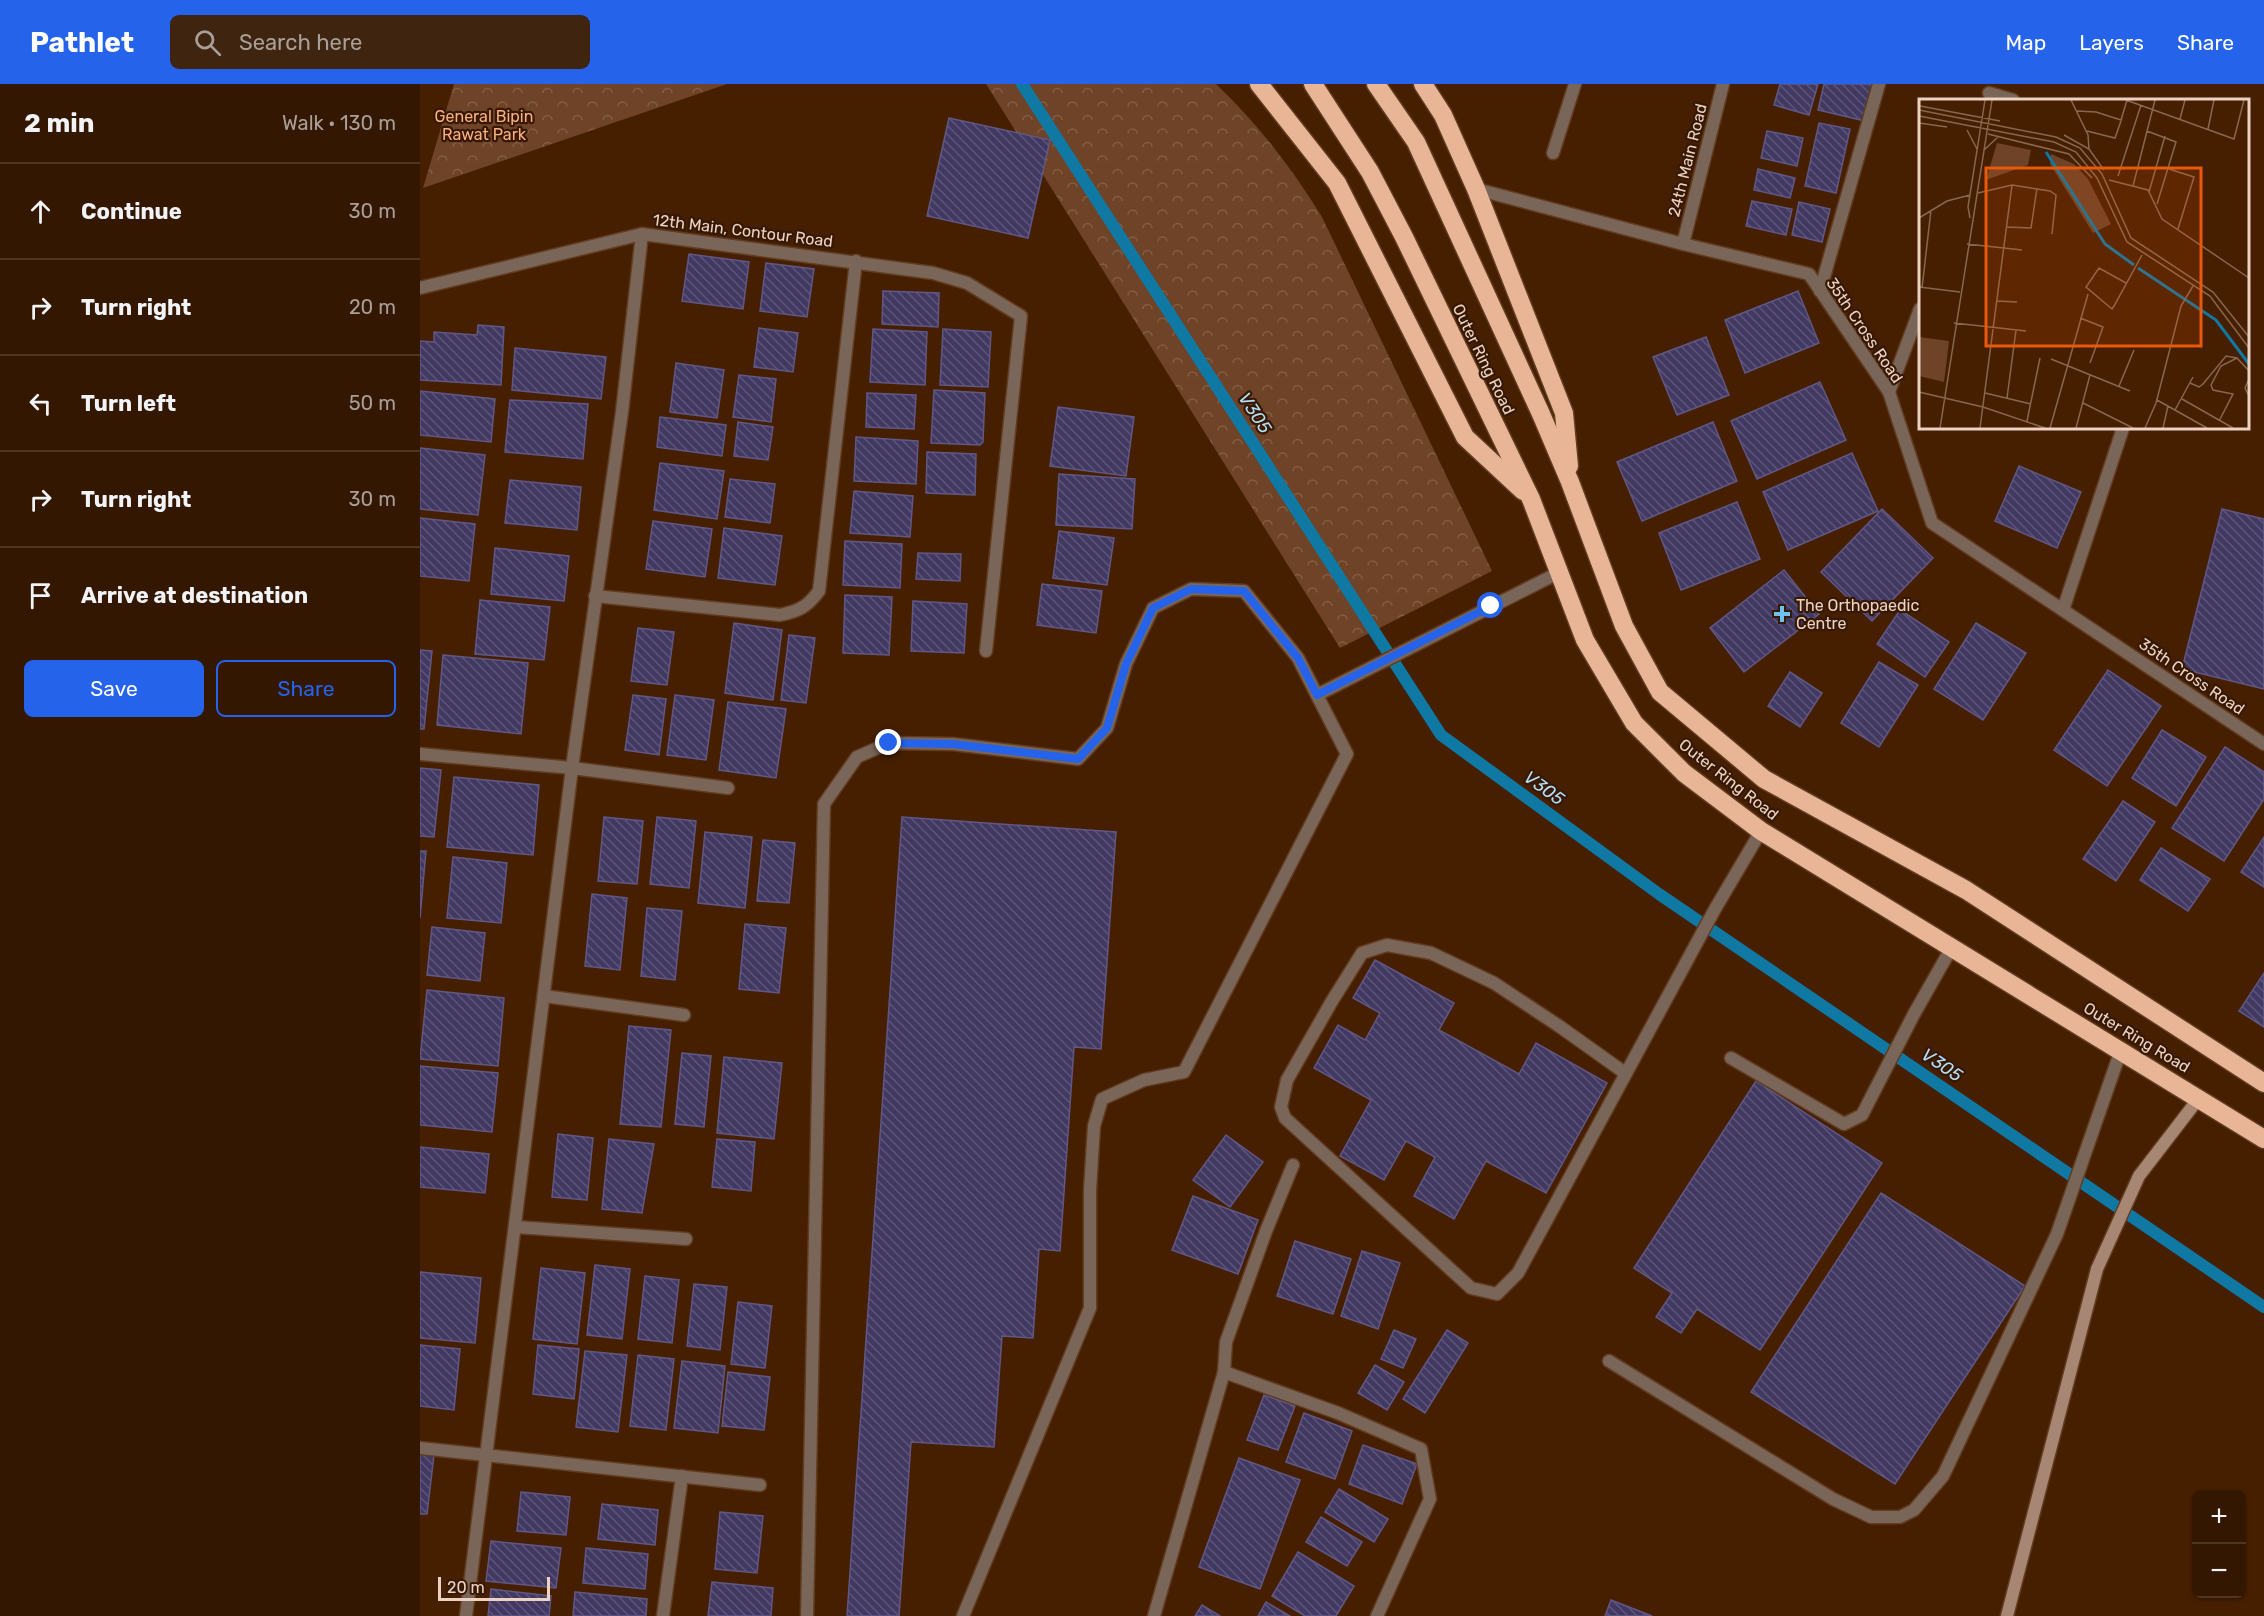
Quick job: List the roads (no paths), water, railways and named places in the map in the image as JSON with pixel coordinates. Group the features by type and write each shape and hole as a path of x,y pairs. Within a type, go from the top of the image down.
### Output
{"highway":[{"path":"1259,84 1337,183 1465,437 1530,499"},
{"name":"Outer Ring Road","path":"1312,84 1370,172 1404,237 1530,499 1585,640 1634,723 1684,773 1761,831 2264,1139"},
{"name":"Outer Ring Road","path":"1376,84 1416,142 1541,414 1570,482 1624,626 1660,692 1764,779 1966,890 2264,1083"},
{"path":"1423,84 1443,115 1476,189 1564,413 1570,482"}],"street":[{"path":"1553,153 1575,84"},
{"name":"24th Main Road","path":"1683,244 1722,84"},
{"path":"1820,291 1879,84"},
{"path":"1989,92 2010,99"},
{"name":"35th Cross Road","path":"1476,189 1683,244 1809,274 1888,392 1932,522 2264,744"},
{"path":"466,1616 488,1455 572,768 622,412 642,234"},
{"name":"12th Main, Contour Road","path":"420,288 642,234 933,273 967,283 1021,316 986,651"},
{"path":"595,596 780,615 798,611 808,605 819,591 856,261"},
{"path":"1888,392 1919,312"},
{"path":"2063,610 2123,429"},
{"path":"1317,695 1558,573"},
{"path":"807,1616 824,804 857,757 889,743 953,744 1078,759 1107,728 1126,664 1153,608 1191,589 1244,591 1298,658 1347,754 1184,1072 1144,1080 1102,1099 1094,1126 1090,1179 1090,1308 963,1616"},
{"path":"420,754 572,768 728,788"},
{"path":"1625,1074 1494,983 1431,953 1387,945 1362,953 1287,1080 1281,1107 1286,1118 1471,1288 1497,1294 1518,1273 1715,909 1761,831"},
{"path":"1731,1058 1844,1124 1862,1115 1914,1014 1952,947"},
{"path":"544,996 684,1015"},
{"path":"1608,1362 1833,1499 1871,1517 1900,1517 1914,1510 1943,1476 2057,1234 2121,1050"},
{"path":"2007,1616 2097,1269 2139,1176 2199,1098"},
{"path":"1154,1616 1224,1371 1226,1342 1266,1231 1293,1165"},
{"path":"516,1227 686,1239"},
{"path":"1224,1371 1338,1413 1420,1449 1430,1499 1377,1616"},
{"path":"420,1448 760,1485"},
{"path":"663,1616 682,1476"}],"waterway":[{"name":"V305","path":"1022,84 1441,735 1659,894 2264,1307"}],"place":[{"name":"The Orthopaedic Centre","path":"1782,614"}],"park label":[{"name":"General Bipin Rawat Park","path":"484,125"}]}
